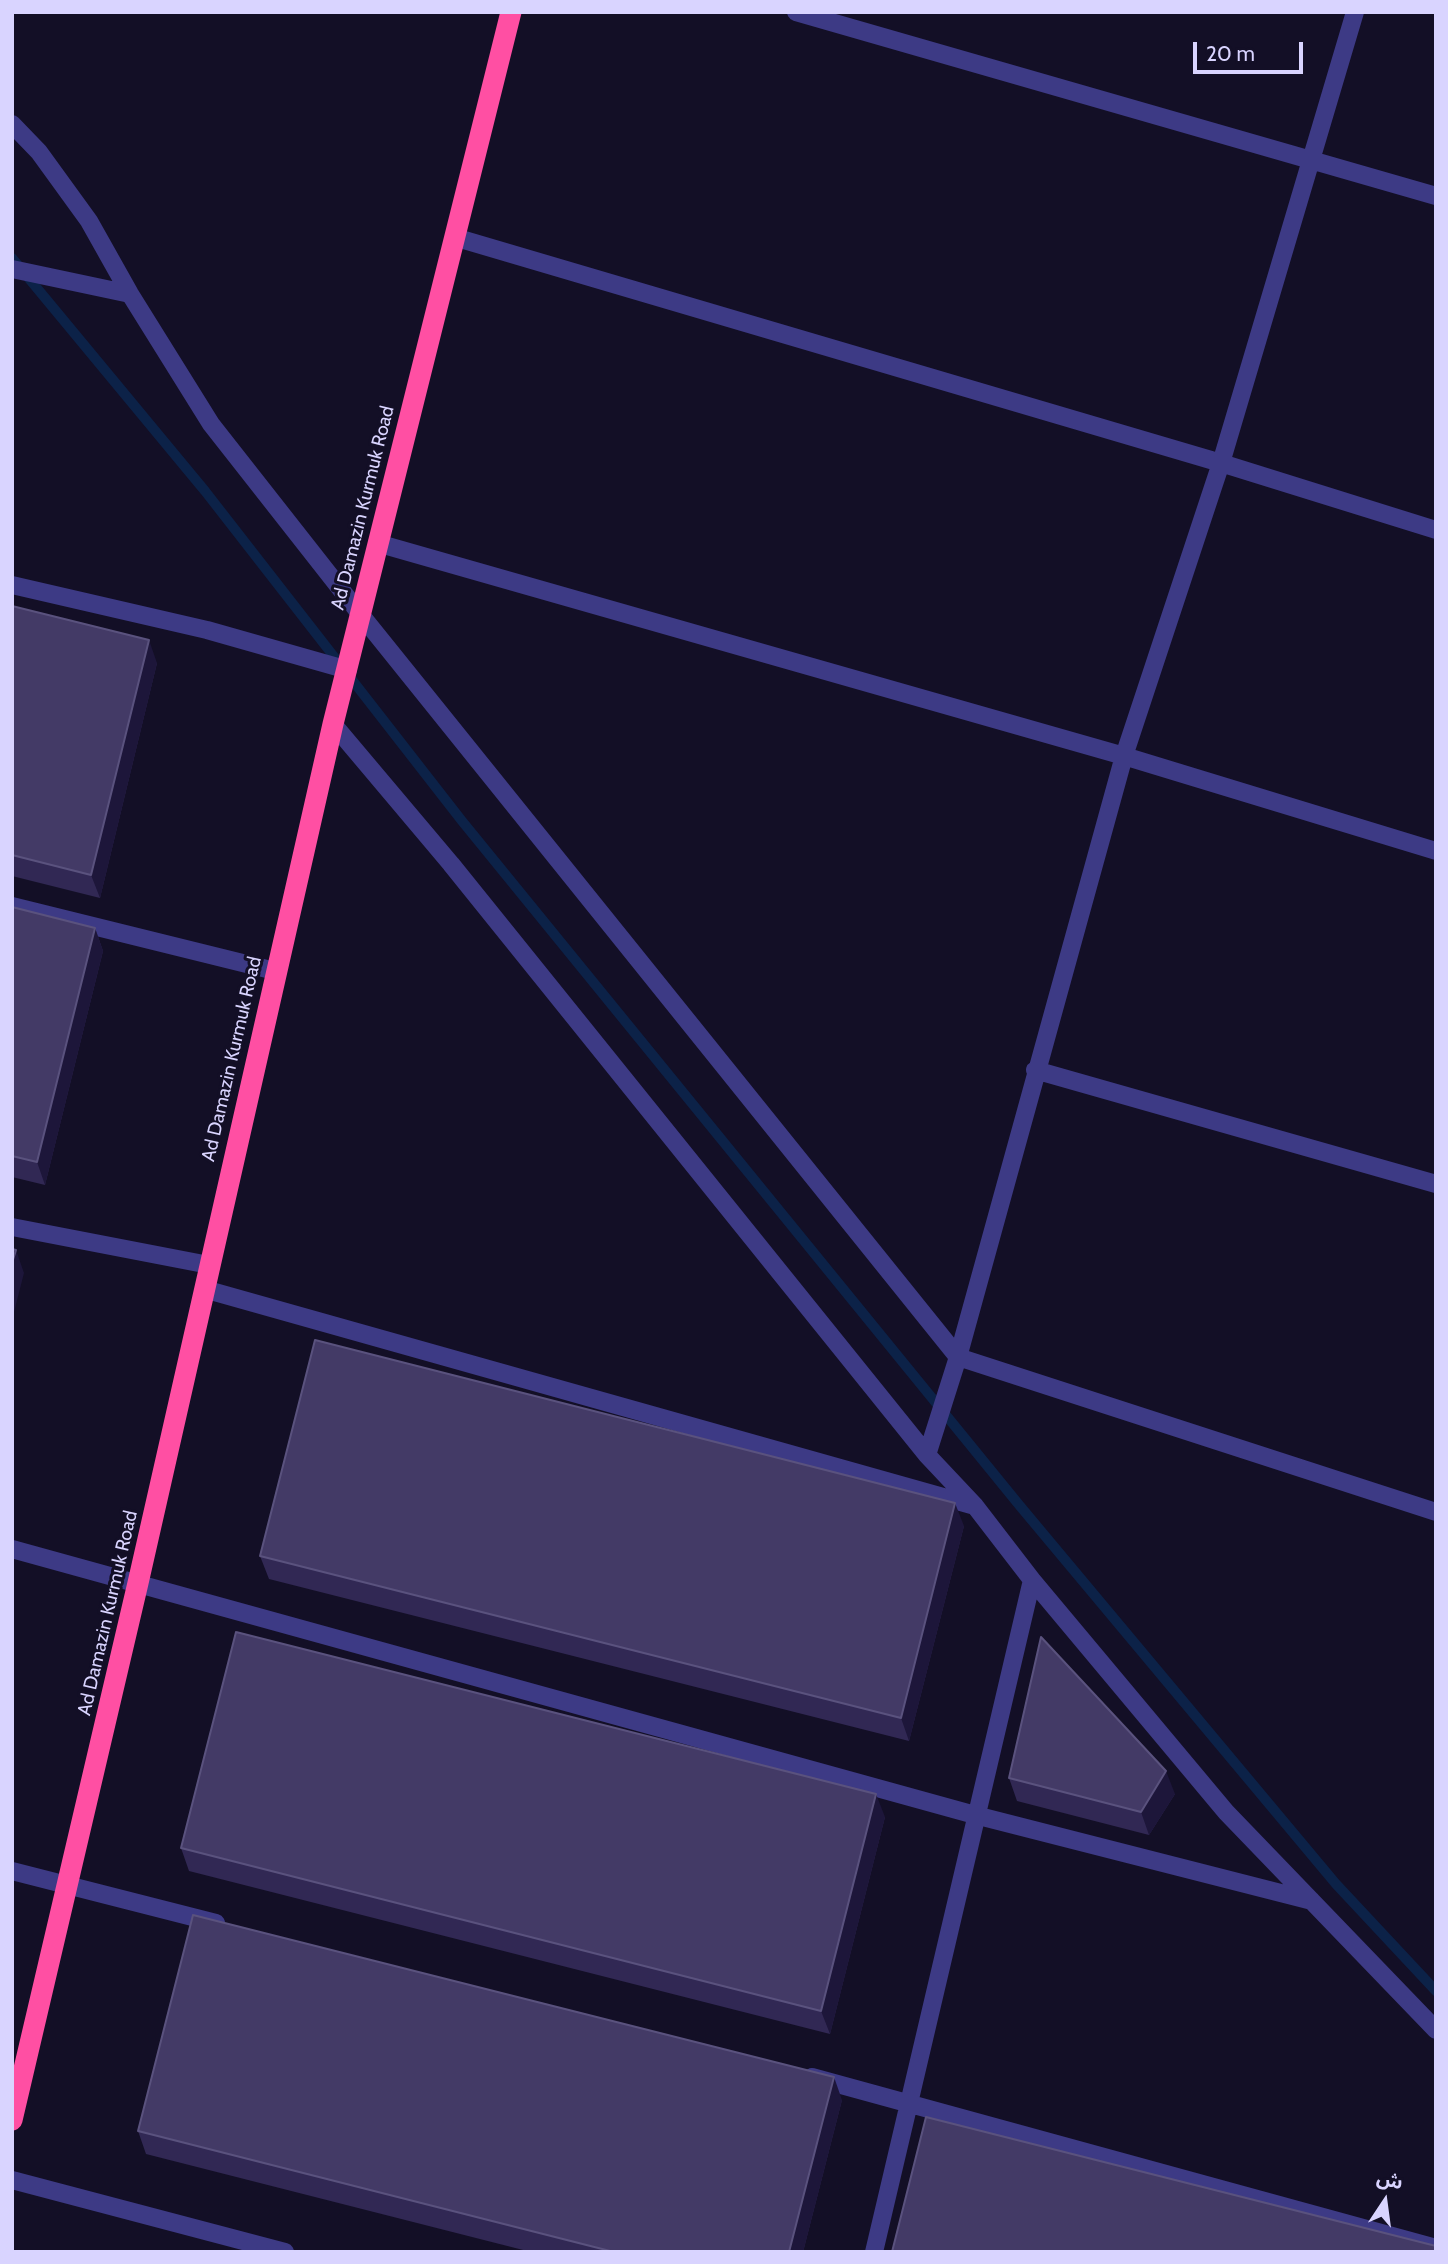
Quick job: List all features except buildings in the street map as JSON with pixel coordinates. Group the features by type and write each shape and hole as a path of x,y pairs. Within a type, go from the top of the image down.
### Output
{"highway":[{"name":"Ad Damazin Kurmuk Road","path":"12,2120 138,1583 333,724 511,12"}],"street":[{"path":"796,12 1312,158 1436,196"},
{"path":"927,1455 958,1357 1035,1070 1124,756 1221,463 1355,12"},
{"path":"12,124 39,152 89,221 130,295 211,424 360,615 958,1357 1436,1512"},
{"path":"454,237 1221,463 1436,530"},
{"path":"12,269 130,295"},
{"path":"377,543 1124,756 1436,850"},
{"path":"12,585 207,630 348,670"},
{"path":"333,724 451,864 927,1455 975,1506 1032,1580 1226,1812 1436,2030"},
{"path":"12,906 275,971"},
{"path":"1035,1070 1436,1184"},
{"path":"12,1227 209,1265"},
{"path":"204,1289 975,1506"},
{"path":"12,1549 975,1815 1312,1901"},
{"path":"874,2252 1032,1580"},
{"path":"12,1871 229,1927"},
{"path":"790,2071 1436,2248"},
{"path":"12,2180 285,2252"}],"waterway":[{"path":"12,258 205,491 462,821 1020,1506 1336,1884 1436,1991"}]}
